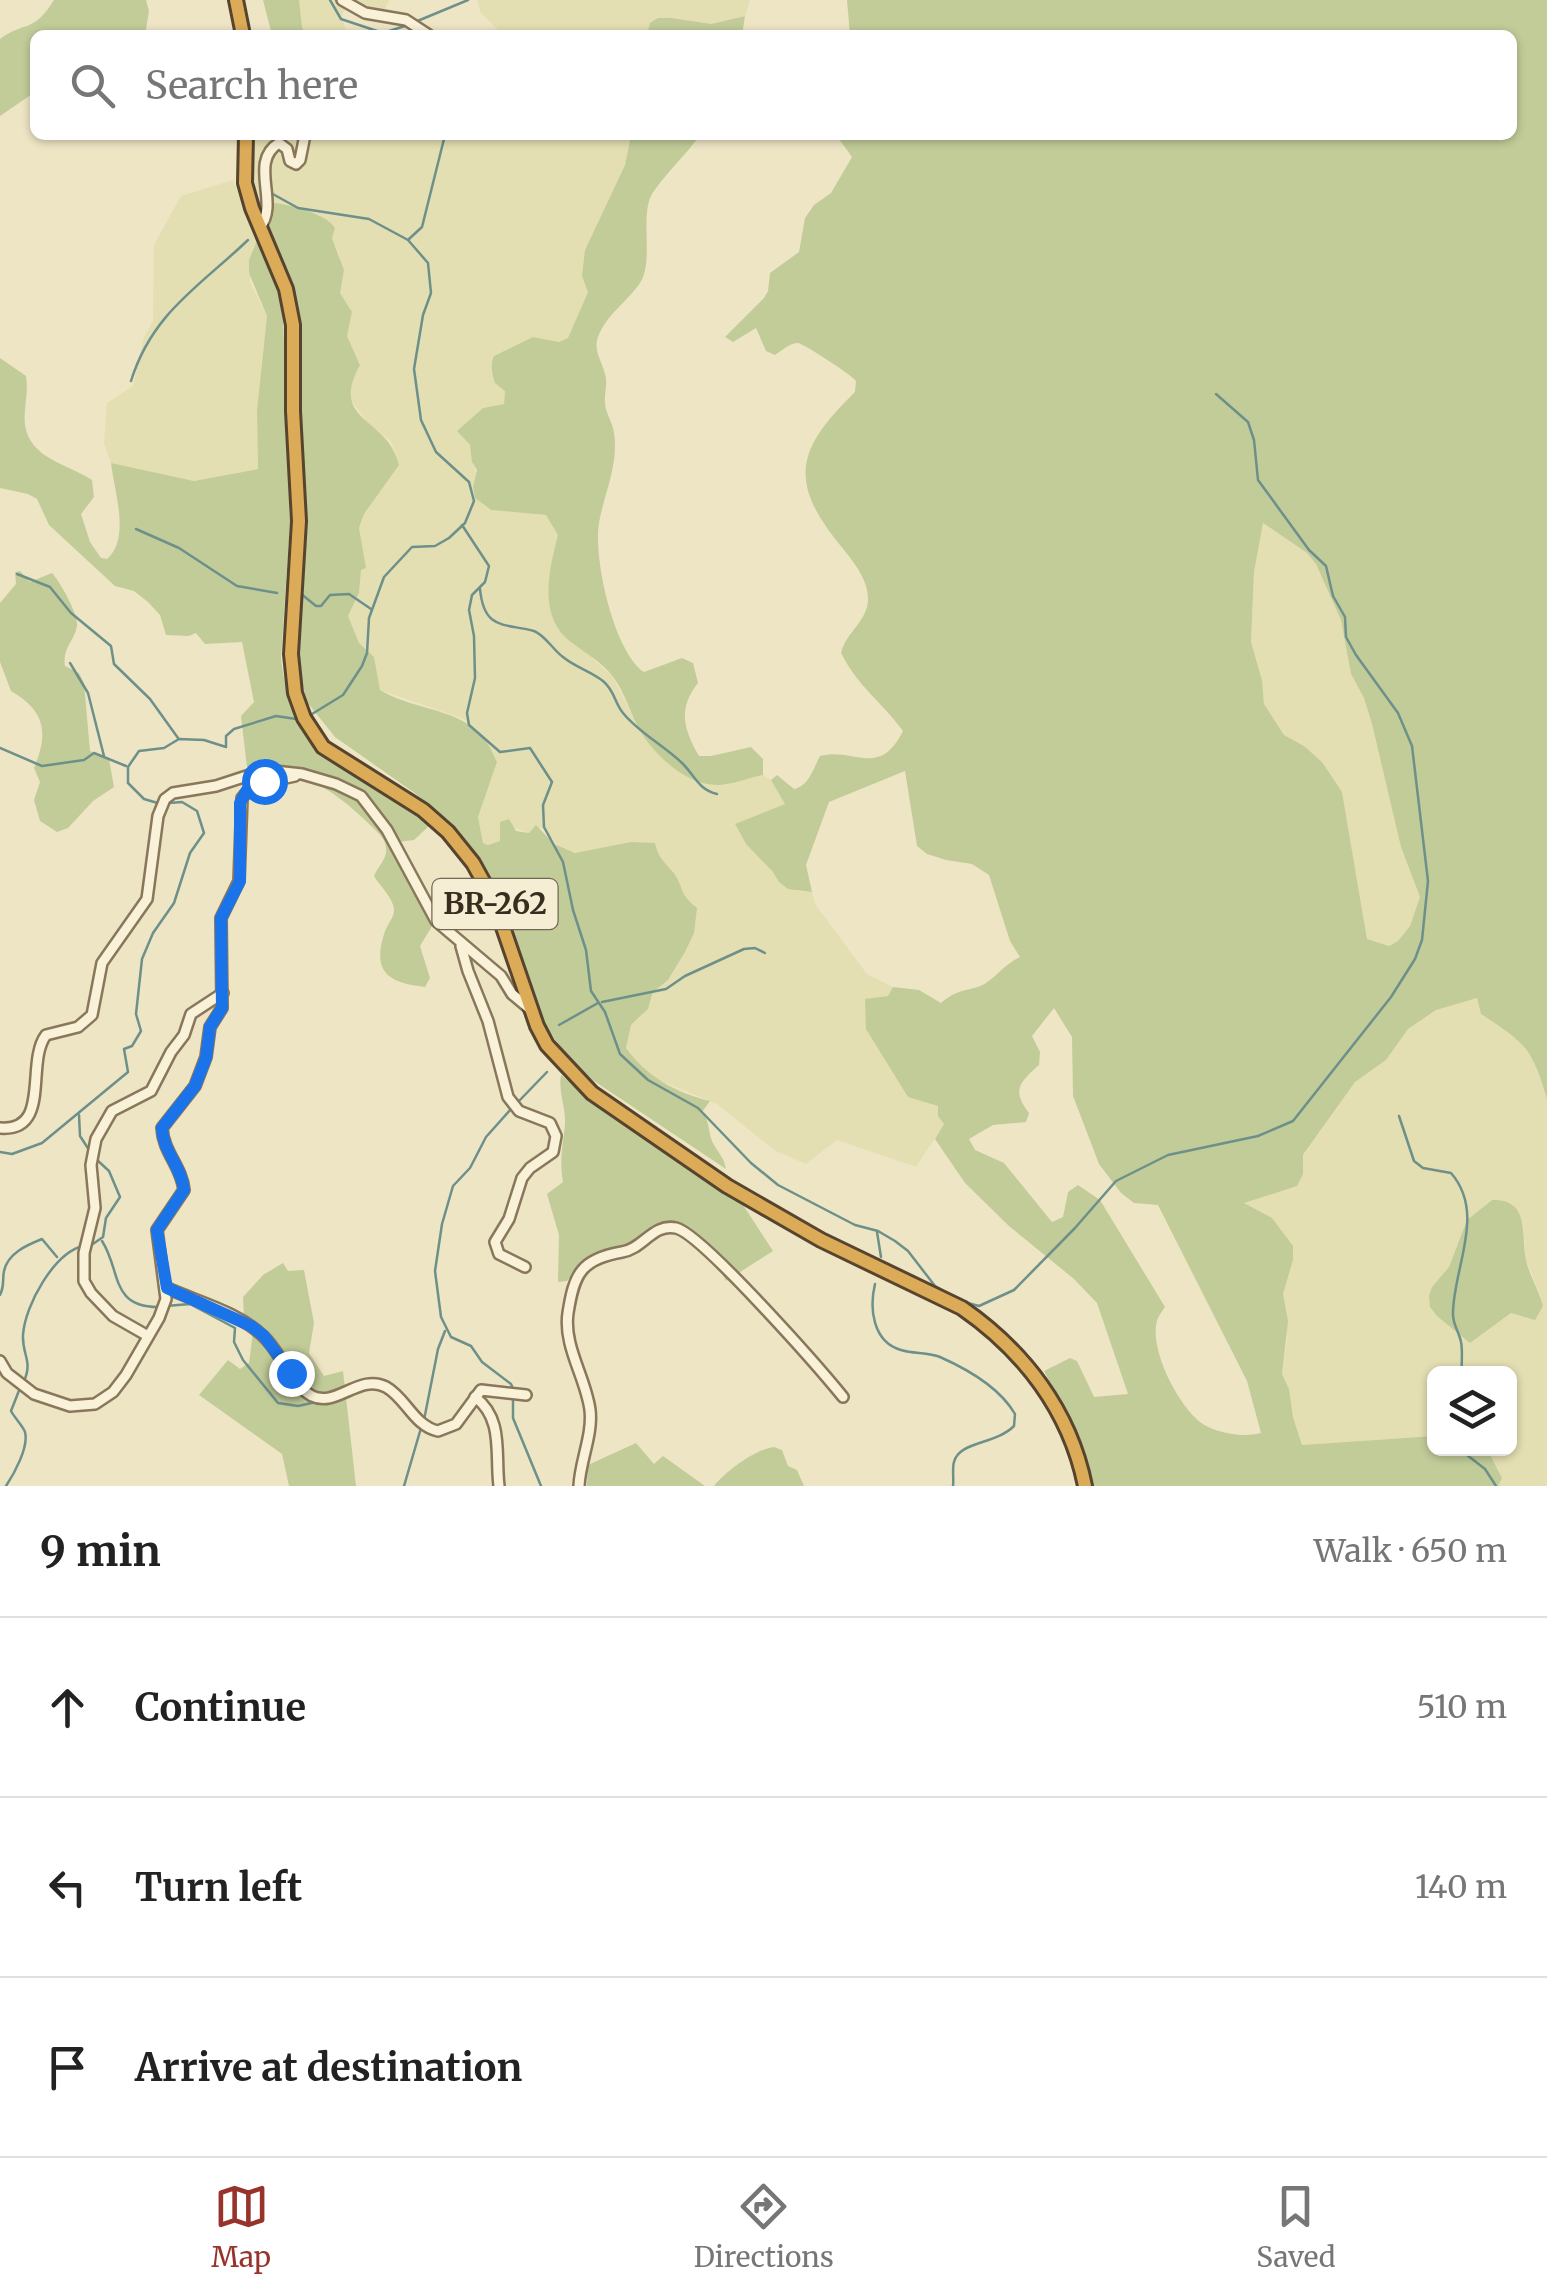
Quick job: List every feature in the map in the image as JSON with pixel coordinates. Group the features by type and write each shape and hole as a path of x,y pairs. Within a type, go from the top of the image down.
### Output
{"highway":[{"path":"236,0 243,30"},
{"name":"BR-262","path":"246,140 246,184 286,289 293,325 293,410 300,521 291,654 295,693 304,718 324,746 423,810 448,832 473,863 494,900 530,1009 548,1045 568,1070 622,1115 769,1213 962,1308 986,1325 1045,1388 1066,1427 1085,1486"}],"street":[{"path":"342,0 364,13 406,20 421,30"},
{"path":"260,228 269,212 264,175 267,156 279,143 296,164 305,140"},
{"path":"0,1128 17,1127 30,1116 37,1051 46,1035 78,1027 92,1015 102,963 147,898 158,816 164,799 173,792 216,786 265,770 302,774 350,789 370,804 430,913 461,946 494,970 512,994 530,1009"},
{"path":"0,1361 7,1373 36,1395 84,1407 113,1392 126,1376 163,1309 167,1288 157,1230 183,1194 184,1182 165,1147 162,1128 191,1094 204,1068 210,1027 222,1008 221,918 240,881 242,798 264,781 302,774"},
{"path":"461,946 488,1021 508,1098 519,1110 550,1122 556,1136 553,1152 522,1178 509,1220 495,1242 499,1254 525,1267"},
{"path":"148,1336 113,1316 84,1281 84,1252 96,1208 91,1165 96,1139 116,1106 151,1091 192,1014 224,993"},
{"path":"579,1486 590,1412 568,1330 578,1274 587,1263 632,1249 656,1230 672,1227 689,1234 776,1322 842,1397"},
{"path":"167,1288 251,1326 316,1397 328,1397 362,1384 380,1384 396,1394 422,1424 438,1430 456,1424 485,1388 526,1396"},
{"path":"476,1396 489,1410 496,1428 499,1486"}],"shaded area":[{"path":"299,0 389,0 383,13 364,7 345,8 342,16 346,30 302,27"},
{"path":"477,0 750,0 745,16 711,24 672,18 654,30 498,30 481,13"},
{"path":"249,140 630,140 625,165 585,250 588,292 568,339 559,342 533,337 495,356 494,368 505,391 504,404 483,408 457,431 470,445 482,504 491,510 546,515 559,535 548,588 593,659 613,677 641,732 655,750 696,780 716,785 763,775 773,781 785,804 735,825 779,882 798,891 812,892 815,904 867,974 893,987 889,996 878,999 945,1123 916,1167 837,1140 806,1164 774,1150 717,1104 656,1079 638,1064 626,1048 631,1025 640,1018 653,992 668,980 685,952 682,897 672,870 658,856 631,842 581,853 562,850 542,828 529,833 513,827 500,841 483,843 478,817 497,762 494,754 464,719 380,690 374,657 359,643 348,616 359,593 361,569 366,567 358,532 364,514 398,465 390,440 368,423 350,399 349,385 360,364 347,336 352,312 340,293 340,257 320,215 258,201 251,187"},
{"path":"233,180 257,240 252,250 250,282 267,316 257,410 258,469 194,481 111,463 104,444 107,403 133,386 144,337 153,321 154,245 181,196"},
{"path":"1262,523 1307,553 1316,564 1341,620 1351,674 1364,698 1401,846 1420,897 1410,926 1389,946 1367,939 1342,792 1304,746 1284,735 1264,704 1251,642 1254,572"},
{"path":"1477,997 1481,1014 1531,1053 1547,1099 1547,1486 1498,1486 1501,1478 1490,1456 1517,1456 1517,1366 1427,1366 1427,1436 1302,1445 1293,1417 1289,1389 1282,1374 1287,1339 1283,1294 1293,1260 1243,1203 1303,1174 1303,1156 1355,1082 1386,1060 1408,1029 1436,1010","holes":["1492,1200 1523,1223 1526,1260 1541,1297 1528,1318 1511,1313 1470,1343 1432,1287 1449,1267 1467,1220"]}],"green space":[{"path":"54,0 146,0 149,11 146,30 30,30 30,95 0,116 0,39 35,22"},
{"path":"263,0 299,0 304,30 271,30"},
{"path":"847,0 1547,0 1547,1099 1525,1048 1481,1014 1477,998 1436,1010 1408,1029 1386,1060 1355,1082 1303,1155 1303,1174 1297,1186 1244,1203 1272,1218 1293,1246 1283,1294 1288,1321 1282,1374 1302,1445 1427,1436 1427,1456 1491,1456 1502,1478 1498,1486 1089,1486 1073,1425 1044,1371 1070,1358 1077,1361 1094,1397 1128,1394 1097,1303 965,1183 935,1139 944,1124 938,1116 938,1106 908,1097 866,1029 865,999 888,996 893,987 919,990 941,1003 986,983 1020,957 1010,941 989,875 972,864 927,854 917,846 905,771 829,802 806,865 812,892 788,889 779,882 746,844 735,824 785,804 771,780 777,775 794,789 810,776 820,756 875,758 885,754 903,731 855,676 841,653 867,607 867,591 858,570 823,522 806,482 811,447 855,392 856,381 798,343 775,355 766,351 756,328 733,342 725,337 764,298 770,273 799,252 805,218 814,205 831,193 852,157 840,140 1517,140 1517,30 850,30","holes":["1263,523 1307,553 1316,564 1341,620 1351,674 1364,698 1401,847 1420,897 1410,926 1389,946 1367,939 1342,792 1322,762 1284,735 1264,704 1251,642 1254,572","1054,1008 1072,1037 1073,1096 1099,1164 1121,1193 1134,1203 1158,1205 1247,1381 1261,1433 1238,1435 1213,1429 1200,1422 1183,1403 1167,1376 1157,1346 1157,1321 1165,1307 1100,1200 1078,1185 1068,1192 1063,1217 1052,1222 1004,1163 975,1150 969,1139 993,1125 1026,1122 1029,1113 1019,1092 1027,1076 1039,1065 1040,1052 1032,1036"]},
{"path":"745,16 743,30 648,30 650,23 658,18 711,24"},
{"path":"630,140 696,140 649,201 644,275 606,322 597,342 615,445 599,523 599,558 615,625 633,661 644,672 682,658 693,663 698,683 687,701 685,719 699,756 751,747 763,759 763,775 722,785 693,780 661,757 638,727 614,678 557,627 548,588 558,535 546,515 491,510 475,498 477,470 470,445 457,431 483,408 504,404 505,391 493,376 494,356 533,337 559,342 568,338 588,292 582,276 585,250 625,165"},
{"path":"258,201 312,212 335,228 332,238 344,270 340,293 352,312 347,336 360,365 351,398 355,409 393,449 399,465 364,514 359,528 366,568 361,570 359,593 348,616 359,643 374,657 380,690 462,721 487,743 497,762 478,817 483,843 500,841 500,822 509,819 516,831 529,833 536,825 554,844 575,853 631,842 655,843 684,894 697,908 694,933 668,980 653,992 648,1009 631,1025 626,1048 663,1082 710,1101 702,1112 726,1169 594,1081 567,1057 540,1017 495,892 461,839 416,794 335,737 307,702 296,659 305,524 298,312 292,284"},
{"path":"257,240 283,314 290,524 281,658 288,690 316,737 429,826 414,840 397,842 432,919 420,946 430,978 425,987 392,978 382,966 381,945 394,910 374,876 386,855 381,837 341,799 313,782 282,771 247,767 241,716 254,702 242,642 205,644 196,633 166,635 160,615 148,602 134,591 115,586 49,525 37,499 0,488 0,358 26,376 25,425 34,446 92,480 94,497 81,514 90,542 101,558 107,559 114,550 120,527 111,463 194,481 258,469 257,410 267,316 249,273 249,260"},
{"path":"20,571 30,582 52,573 72,607 77,626 65,654 65,666 79,673 84,683 90,751 109,759 114,787 93,801 68,828 57,832 40,821 34,800 40,782 34,768 42,744 41,724 31,706 11,691 0,662 0,603 16,584 15,572"},
{"path":"561,1075 608,1113 736,1194 773,1251 726,1281 716,1262 676,1230 650,1233 629,1247 583,1263 567,1281 558,1282 559,1235 547,1194 563,1182 565,1118"},
{"path":"1492,1200 1504,1201 1518,1211 1526,1260 1543,1306 1535,1320 1511,1313 1470,1343 1437,1316 1430,1307 1429,1296 1449,1267 1467,1220"},
{"path":"283,1263 288,1271 304,1270 314,1323 309,1353 324,1376 343,1371 356,1486 289,1486 282,1454 199,1395 228,1360 240,1369 249,1363 254,1324 244,1316 243,1297 263,1275"},
{"path":"636,1443 654,1464 663,1456 705,1486 587,1486 588,1465"},
{"path":"774,1447 782,1450 788,1466 797,1470 804,1486 714,1486 742,1462"}],"waterway":[{"path":"330,0 341,19 374,30"},
{"path":"415,22 468,0"},
{"path":"392,30 408,25"},
{"path":"409,239 422,227 444,140"},
{"path":"271,193 298,208 369,219 408,240 428,263 431,293 423,315 414,369 421,420 436,452 469,482 474,501 465,523 449,538 435,546 412,547 384,577 369,618 367,653 362,666 343,695 312,714"},
{"path":"269,223 270,210"},
{"path":"131,381 151,337 179,302 248,240"},
{"path":"964,1302 979,1306 1014,1290 1116,1181 1168,1155 1258,1136 1293,1121 1391,997 1422,940 1428,881 1412,746 1398,713 1346,637 1345,617 1333,596 1326,566 1309,550 1258,480 1248,422 1216,394"},
{"path":"462,525 489,566 485,582 472,595 469,610 475,678 467,713 469,725 500,752 530,748 552,782 543,805 544,827 563,862 586,950 591,991 605,1012 620,1054 648,1080 698,1108 778,1185 895,1241 908,1251 935,1286 952,1296"},
{"path":"136,529 179,548 237,586 277,593"},
{"path":"17,574 50,587 71,613 111,646 114,664 150,699 178,738"},
{"path":"480,589 491,619 538,633 568,660 603,681 629,720 676,757 701,786 717,794"},
{"path":"300,593 316,606 321,606 330,595 349,594 371,609"},
{"path":"70,663 88,693 104,756"},
{"path":"161,804 144,799 128,783 128,767 139,751 164,748 179,739 204,740 226,747 226,736 234,729 276,716 296,719"},
{"path":"0,748 42,766 84,760 94,753 126,766"},
{"path":"0,1152 12,1154 42,1143 128,1072 124,1049 132,1046 141,1031 136,1014 142,959 153,933 174,903 190,853 204,833 197,811 182,802 169,803"},
{"path":"602,1002 666,989 744,949 755,948 765,953"},
{"path":"559,1025 598,1003"},
{"path":"518,1102 547,1072"},
{"path":"512,1108 486,1137 470,1168 453,1186 435,1271 441,1317 451,1337 471,1346 482,1362 511,1384 514,1391"},
{"path":"79,1115 80,1136 91,1153"},
{"path":"1399,1116 1414,1161 1423,1168 1451,1173 1466,1205 1465,1240 1453,1312 1462,1346 1462,1366"},
{"path":"90,1246 103,1237 106,1218 120,1197 109,1171 96,1159"},
{"path":"877,1232 881,1257"},
{"path":"0,1295 6,1265 19,1250 42,1239 57,1257"},
{"path":"102,1241 124,1294 132,1301 158,1307"},
{"path":"24,1381 28,1368 23,1335 29,1309 52,1269 83,1246"},
{"path":"875,1284 873,1314 884,1340 901,1350 935,1355 961,1367 992,1388 1015,1414 1014,1426 1006,1432 957,1455 953,1486"},
{"path":"166,1306 190,1304 235,1328 234,1342 243,1360 278,1403 298,1406 316,1402"},
{"path":"424,1420 445,1331"},
{"path":"6,1486 25,1445 25,1432 11,1411 20,1388"},
{"path":"513,1399 513,1418 541,1486"},
{"path":"404,1486 421,1428"},
{"path":"1468,1456 1485,1469 1496,1486"}],"route":[{"path":"264,781 247,790 240,803 240,881 221,918 222,1008 210,1027 204,1068 191,1094 162,1128 165,1147 181,1174 184,1190 157,1230 167,1288 251,1326 264,1336 291,1373"}]}
